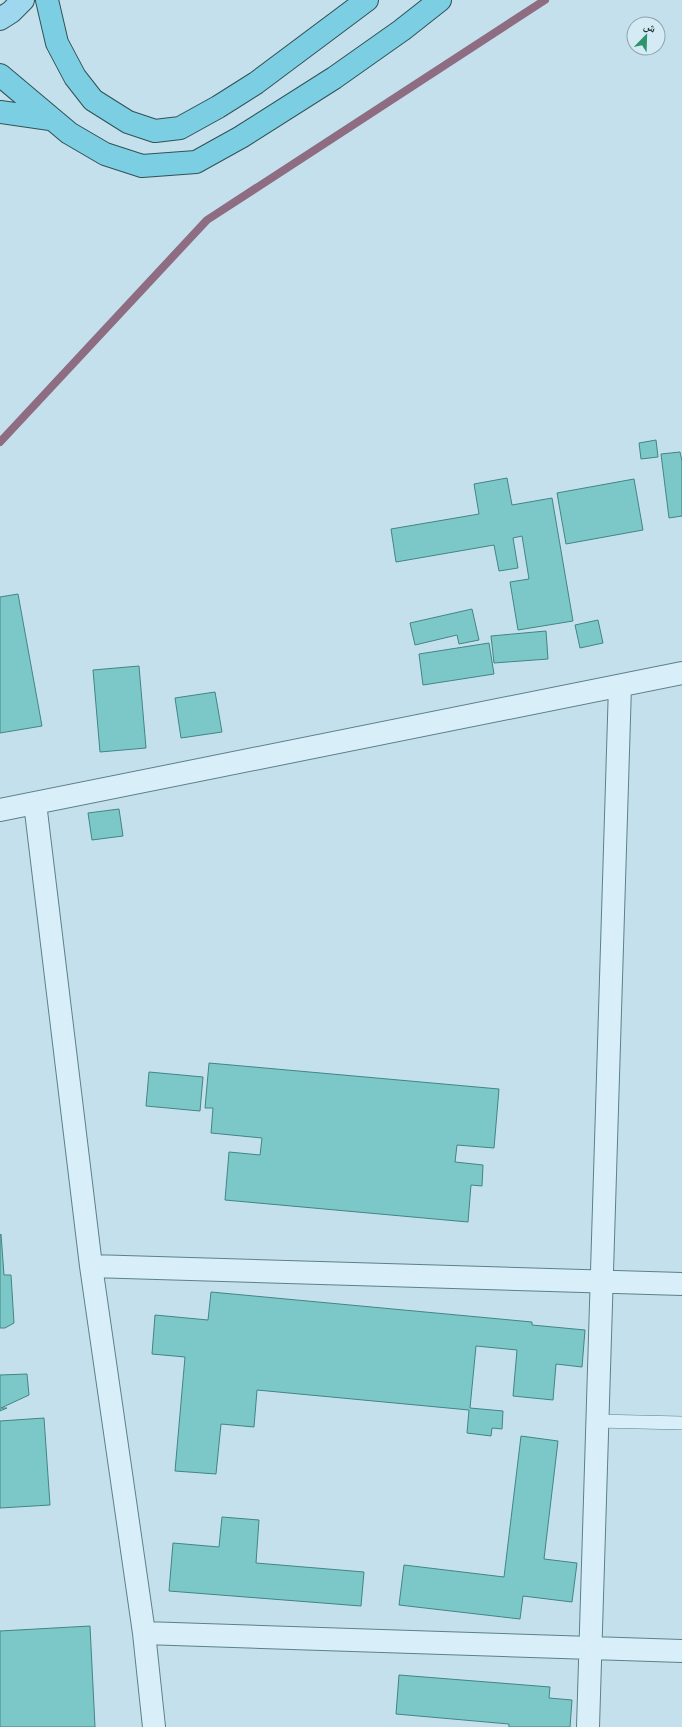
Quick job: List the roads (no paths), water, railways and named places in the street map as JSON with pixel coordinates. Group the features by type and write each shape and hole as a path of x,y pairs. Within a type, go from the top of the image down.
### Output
{"highway":[{"path":"47,0 57,43 75,77 93,100 128,122 154,130 180,128 218,107 256,83 367,0"},
{"path":"0,75 68,133 105,154 142,166 196,162 241,137 334,78 402,30 440,0"},
{"path":"0,112 50,119"}],"main road":[{"path":"0,19 11,12 23,0"}],"street":[{"path":"0,810 682,673"},
{"path":"588,1727 620,686"},
{"path":"35,803 91,1266 144,1633 154,1727"},
{"path":"91,1266 682,1284"},
{"path":"144,1633 682,1651"}],"lane":[{"path":"597,1421 682,1424"}],"waterway":[{"path":"0,442 207,220 545,0"}]}
